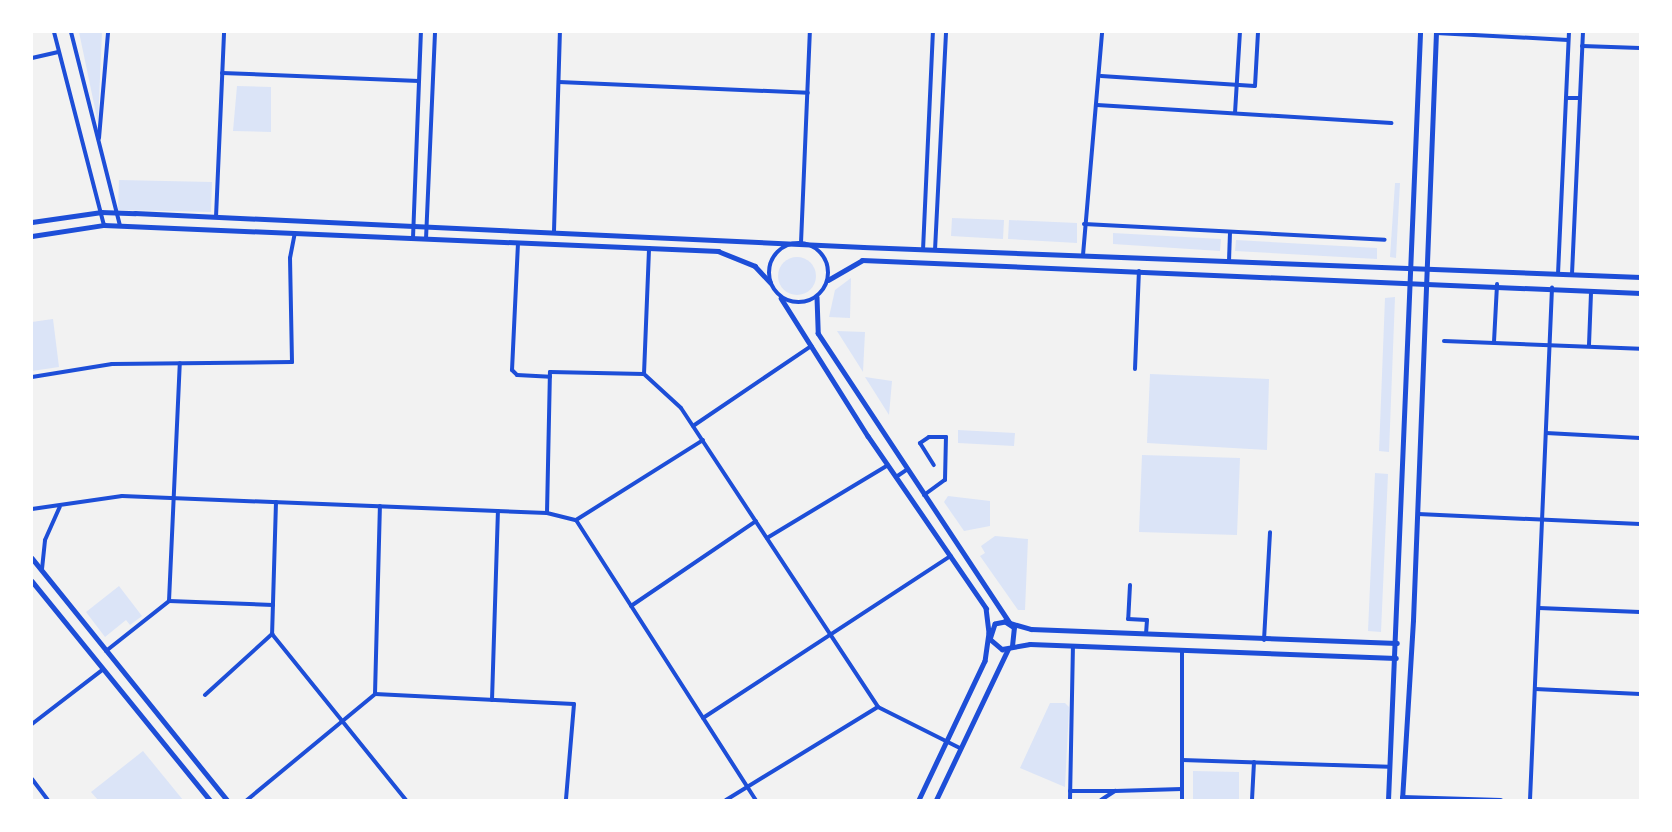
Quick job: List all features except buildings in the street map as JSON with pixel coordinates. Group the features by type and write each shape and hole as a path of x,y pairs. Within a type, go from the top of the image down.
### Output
{"main road":[{"path":"1388,801 1398,621 1408,280 1420,32"},
{"path":"1402,799 1418,514 1436,32"},
{"path":"1398,621 1413,620"}],"street":[{"path":"54,32 104,225"},
{"path":"71,32 120,225"},
{"path":"99,144 108,32"},
{"path":"216,217 224,32"},
{"path":"413,238 421,32"},
{"path":"426,239 435,32"},
{"path":"554,231 561,32"},
{"path":"801,243 810,32"},
{"path":"923,249 933,32"},
{"path":"935,250 946,32"},
{"path":"1083,255 1084,224 1101,76 1101,32"},
{"path":"1235,113 1240,32"},
{"path":"1101,76 1256,86 1258,32"},
{"path":"1436,32 1568,40"},
{"path":"1558,274 1569,32"},
{"path":"1572,274 1583,32"},
{"path":"1582,46 1641,48"},
{"path":"32,58 58,52"},
{"path":"222,73 419,81"},
{"path":"559,82 808,93"},
{"path":"1566,98 1580,98"},
{"path":"1097,105 1391,123"},
{"path":"32,222 101,212 935,250 1641,277"},
{"path":"1084,224 1385,240"},
{"path":"32,236 104,225 120,225 718,251 754,266 770,282 781,298 888,465 986,608 989,633 986,661 919,801"},
{"path":"505,242 506,229"},
{"path":"1229,261 1230,232"},
{"path":"32,377 112,364 292,362 290,258 295,233"},
{"path":"518,243 512,370 517,375 550,377"},
{"path":"770,282 768,272 775,254 782,247 801,243 819,251 826,260 828,280"},
{"path":"645,374 649,248"},
{"path":"936,801 1016,634 818,333 817,297 828,280 862,260 1408,280 1641,293"},
{"path":"1135,369 1139,270"},
{"path":"1494,342 1497,284"},
{"path":"1530,801 1552,287"},
{"path":"1590,345 1591,292"},
{"path":"781,298 799,303 817,297"},
{"path":"1444,341 1550,343 1641,349"},
{"path":"693,426 811,346"},
{"path":"169,601 180,363"},
{"path":"547,513 550,372 645,374 681,408 878,707 960,748"},
{"path":"1546,433 1641,438"},
{"path":"924,495 945,480 946,437 928,437 920,443 934,465"},
{"path":"576,520 703,440"},
{"path":"767,538 888,465"},
{"path":"896,477 908,470"},
{"path":"32,509 60,507 122,496 547,513 576,520 756,801"},
{"path":"276,502 272,634 340,723 406,801"},
{"path":"375,694 380,506"},
{"path":"42,569 45,540 60,507"},
{"path":"492,700 498,511"},
{"path":"1418,514 1641,524"},
{"path":"631,606 756,521"},
{"path":"1264,640 1270,532"},
{"path":"703,718 951,556"},
{"path":"32,558 227,801"},
{"path":"38,588 50,580"},
{"path":"32,581 210,801"},
{"path":"1130,585 1128,619 1148,620 1146,634"},
{"path":"105,651 169,601 273,605"},
{"path":"1539,608 1641,612"},
{"path":"989,633 995,624 1010,624 1031,629 1264,640 1397,643"},
{"path":"989,633 997,648 1073,646 1396,658"},
{"path":"205,694 272,634"},
{"path":"1070,801 1073,646"},
{"path":"1182,650 1182,801"},
{"path":"32,724 102,669"},
{"path":"1535,690 1641,694"},
{"path":"247,801 375,694 574,704 566,801"},
{"path":"726,801 878,707"},
{"path":"1182,760 1389,767"},
{"path":"1252,801 1254,762"},
{"path":"32,779 48,801"},
{"path":"1070,791 1182,789"},
{"path":"1101,801 1115,791"},
{"path":"1402,799 1500,801"}],"shaded area":[{"path":"79,32 102,32 98,123"},
{"path":"237,86 271,87 271,132 233,131"},
{"path":"119,180 212,182 211,212 118,210"},
{"path":"1395,183 1400,183 1396,258 1390,257"},
{"path":"952,218 1004,220 1003,239 951,236"},
{"path":"1009,220 1077,223 1077,243 1008,239"},
{"path":"1113,233 1221,239 1220,251 1113,244"},
{"path":"1236,240 1377,248 1377,259 1235,251"},
{"path":"797,257 811,262 816,276 811,290 797,295 783,290 778,276 783,262"},
{"path":"851,278 850,318 829,317 835,290"},
{"path":"1395,297 1389,452 1379,451 1385,298"},
{"path":"53,319 59,367 32,371 32,322"},
{"path":"837,331 865,332 863,372"},
{"path":"1150,374 1269,379 1267,450 1147,443"},
{"path":"865,377 892,381 889,415"},
{"path":"958,430 1015,433 1014,446 958,443"},
{"path":"1142,455 1240,458 1237,535 1139,532"},
{"path":"1375,473 1388,474 1381,632 1368,631"},
{"path":"948,496 990,501 990,526 964,531 944,502"},
{"path":"995,536 1028,539 1025,610 1018,610 980,556 985,553 981,546"},
{"path":"119,586 142,616 130,625 126,620 105,637 86,612"},
{"path":"1050,703 1065,703 1069,707 1065,787 1020,768"},
{"path":"143,751 183,800 98,800 91,792"},
{"path":"1193,771 1239,772 1239,800 1193,800"}]}
